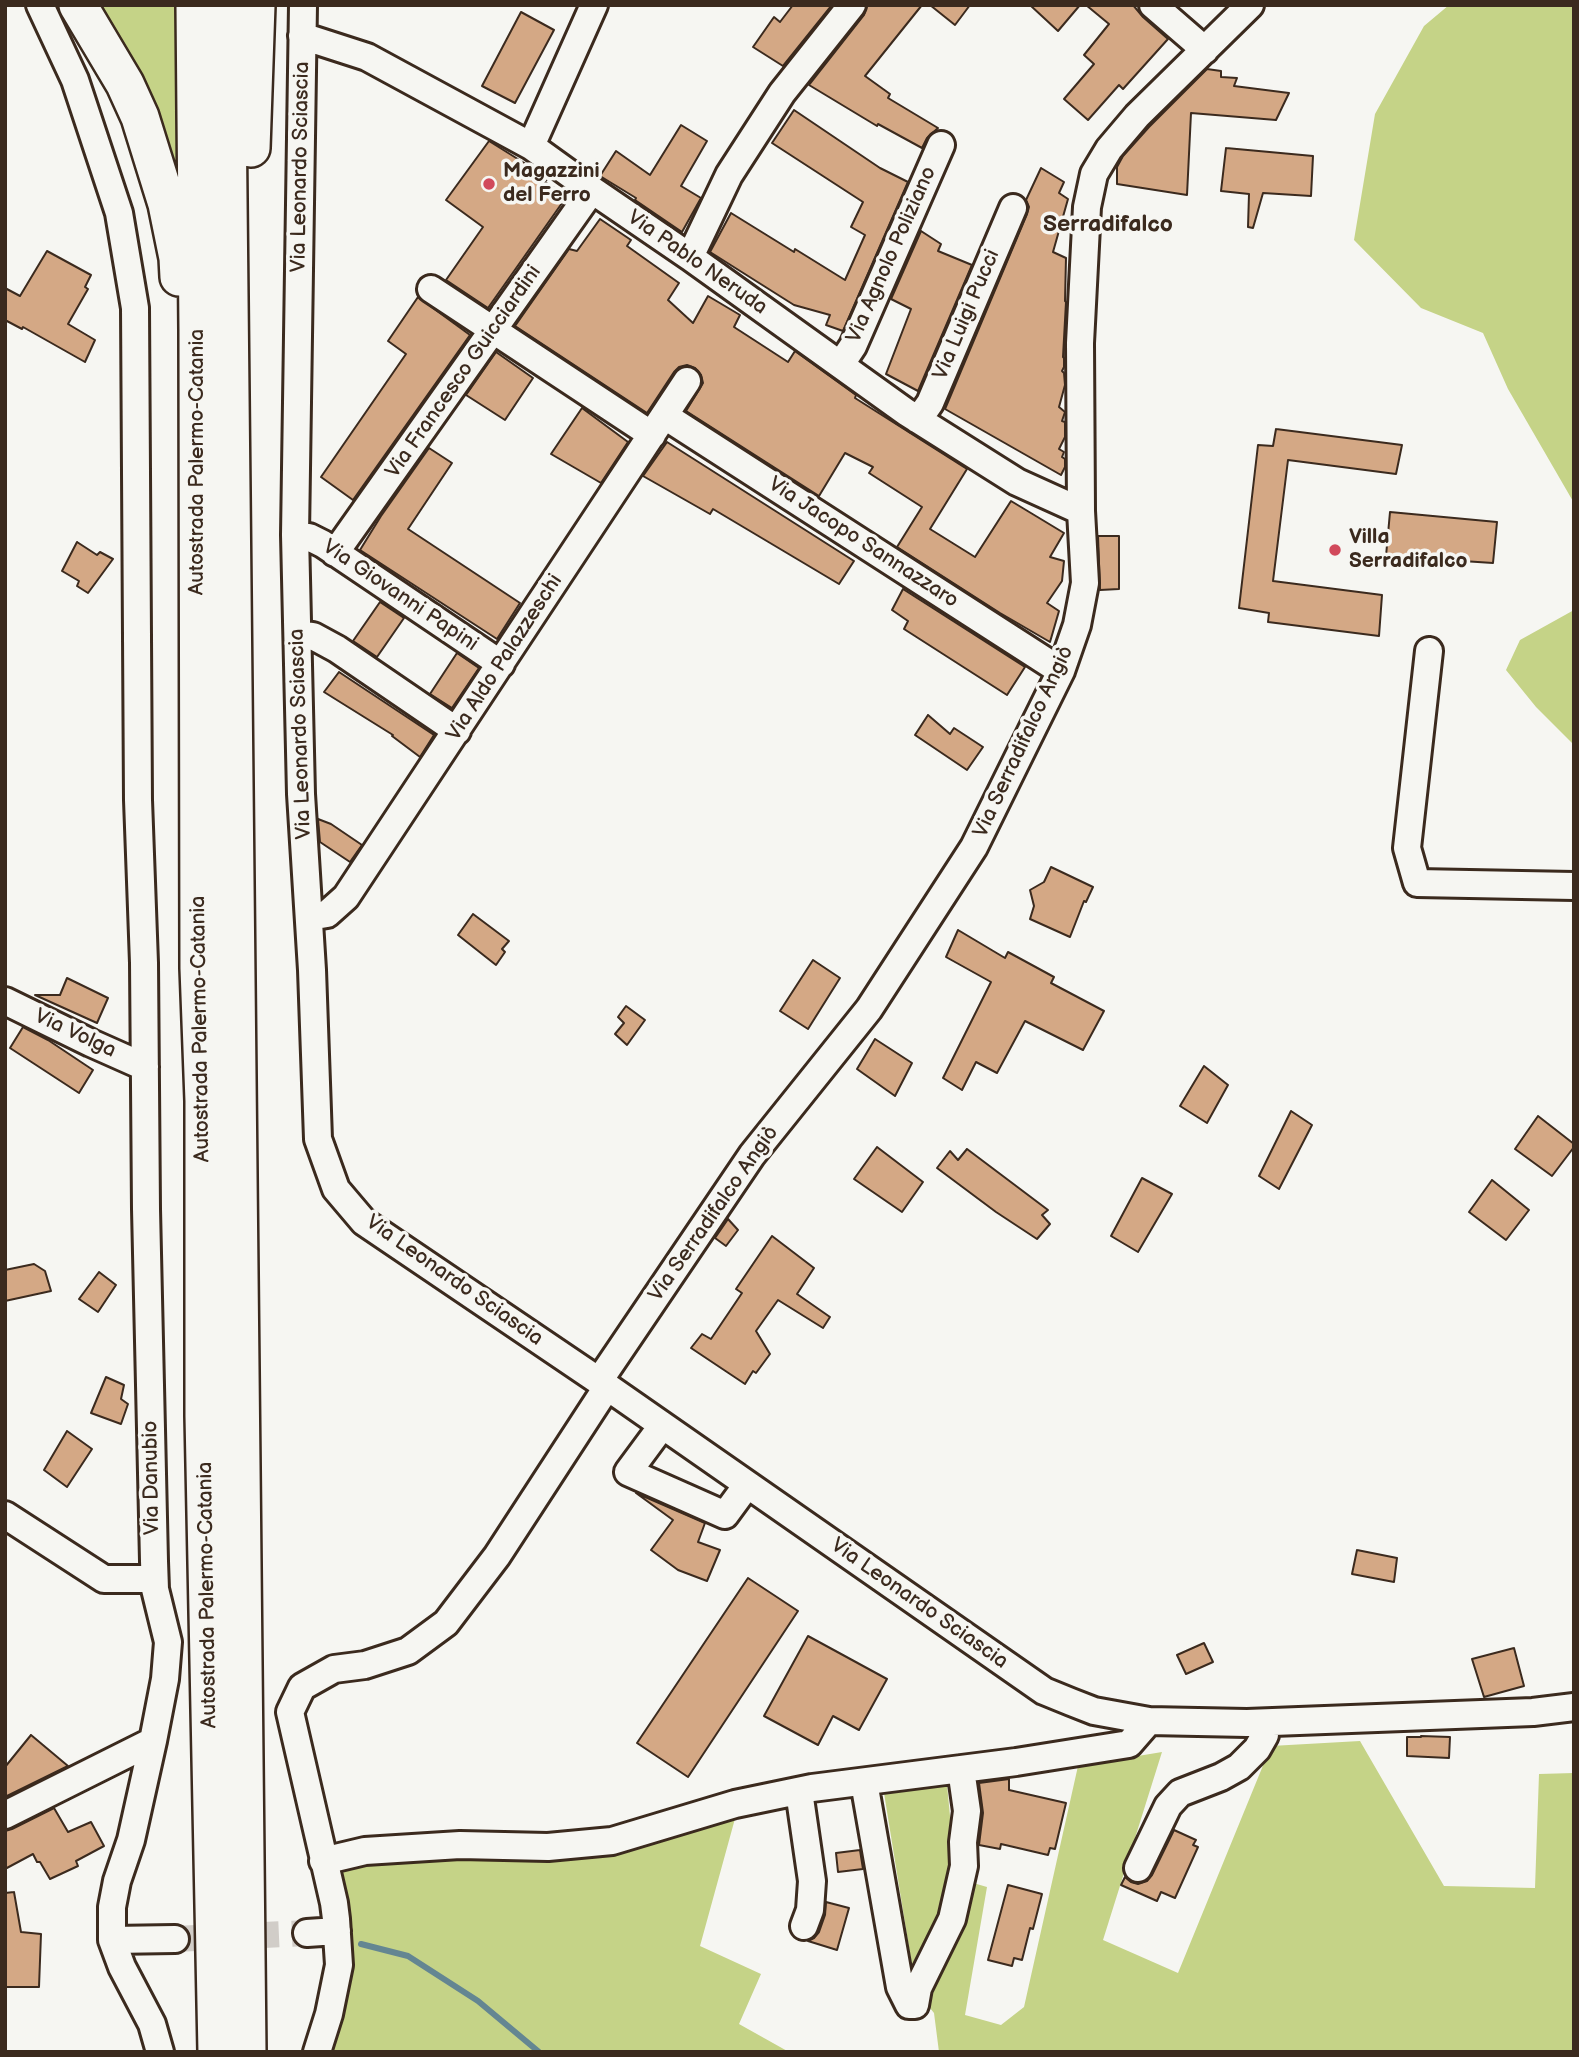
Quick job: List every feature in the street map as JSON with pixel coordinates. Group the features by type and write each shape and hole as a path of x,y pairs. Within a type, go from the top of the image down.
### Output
{"highway":[{"path":"78,5 125,84 140,117 167,204 178,258 184,343 188,744 198,897"},
{"name":"Autostrada Palermo-Catania","path":"195,5 198,897 204,1101 204,1430 216,2052"},
{"name":"Autostrada Palermo-Catania","path":"226,5 247,2052"},
{"path":"232,669 247,572 251,120 256,5"}],"street":[{"name":"Via Danubio","path":"40,5 75,80 119,213 135,308 138,800 154,1579 168,1642 165,1679 153,1741 131,1840 117,1881 112,1907 112,1940"},
{"name":"Via Leonardo Sciascia","path":"303,5 295,535 301,794 318,1139 337,1189 364,1222 603,1384 1044,1691 1094,1712 1149,1721 1265,1723 1533,1712 1574,1707"},
{"path":"531,146 594,5"},
{"path":"690,257 729,175 782,93 852,5"},
{"path":"1153,5 1205,50"},
{"name":"Via Serradifalco Angiò","path":"317,2052 329,2014 339,1965 337,1931 334,1903 290,1712 302,1687 334,1670 365,1665 408,1651 446,1623 497,1556 603,1384 752,1155 869,1009 974,847 1061,671 1077,625 1086,583 1081,511 1080,343 1087,207 1094,174 1109,149 1137,116 1250,5"},
{"name":"Via Pablo Neruda","path":"302,36 367,57 531,146 918,420 1017,482 1081,511"},
{"name":"Via Agnolo Poliziano","path":"841,364 853,346 941,145"},
{"name":"Via Francesco Guicciardini","path":"335,553 592,190"},
{"name":"Via Luigi Pucci","path":"918,420 930,403 1013,208"},
{"name":"Via Jacopo Sannazzaro","path":"431,289 493,331 658,426 1061,671"},
{"name":"Via Aldo Palazzeschi","path":"309,917 327,914 346,897 687,381"},
{"name":"Via Giovanni Papini","path":"295,535 309,537 335,553 501,664"},
{"path":"299,634 313,636 337,649 457,731"},
{"path":"1429,652 1407,848 1417,883 1574,886"},
{"name":"Via Volga","path":"5,1001 145,1066"},
{"path":"663,1426 628,1472 725,1515 747,1485"},
{"path":"5,1515 104,1579 154,1579"},
{"path":"323,1861 365,1851 460,1845 548,1847 612,1841 735,1804 799,1791 1129,1744 1149,1721"},
{"path":"1138,1868 1168,1806 1180,1793 1222,1777 1239,1767 1257,1749 1265,1735 1265,1723"},
{"path":"5,1815 153,1741"},
{"path":"864,1782 900,1987 909,2005 915,2005 918,1988 952,1919 964,1866 963,1842 967,1811 961,1769"},
{"path":"799,1791 812,1881 810,1910 804,1926"},
{"path":"307,1933 337,1931"},
{"path":"160,2052 152,2024 122,1967 112,1940 175,1939"}],"green space":[{"path":"92,5 176,5 180,198"},
{"path":"1449,5 1574,5 1574,503 1508,389 1483,333 1421,308 1354,240 1375,114 1424,26"},
{"path":"1574,610 1574,745 1536,707 1506,670 1520,640"},
{"path":"1360,1741 1444,1886 1535,1888 1539,1774 1574,1773 1574,2052 939,2052 934,2013 916,1991 884,1793 947,1785 956,1878 987,1887 965,2015 1001,2025 1024,2007 1078,1766 1162,1752 1103,1940 1178,1973 1271,1746"},
{"path":"736,1815 700,1946 761,1974 739,2024 789,2052 332,2052 346,2002 341,1871 361,1863"}],"building":[{"path":"793,5 832,5 783,66 753,47 774,17 780,22"},
{"path":"867,5 922,5 865,76 890,94 888,98 938,128 927,138 922,148 878,124 877,126 809,85 864,15"},
{"path":"930,5 970,5 955,25"},
{"path":"1030,5 1080,5 1058,31"},
{"path":"1086,5 1133,5 1168,39 1123,89 1119,85 1088,120 1064,99 1094,64 1084,55 1109,24"},
{"path":"521,12 554,30 515,103 482,86"},
{"path":"1207,69 1221,71 1221,77 1237,78 1234,86 1289,93 1276,120 1191,113 1187,195 1117,184 1117,167 1123,156"},
{"path":"794,110 880,168 908,182 843,331 826,325 830,315 794,305 710,252 731,213 845,280 865,235 851,227 863,202 772,143"},
{"path":"681,125 707,141 681,186 701,198 682,232 635,200 636,198 600,176 616,151 650,175"},
{"path":"489,141 548,178 545,182 567,196 488,308 446,280 483,227 446,200"},
{"path":"1226,148 1313,156 1311,196 1263,193 1253,228 1248,227 1249,194 1221,191"},
{"path":"1041,168 1064,182 1059,193 1068,199 1053,252 1066,258 1062,371 1065,385 1059,407 1065,412 1062,421 1065,422 1065,437 1059,449 1064,452 1062,457 1065,459 1065,467 1061,475 945,409 1027,214 1029,207 1026,200"},
{"path":"600,219 631,240 627,246 679,283 668,300 693,323 708,296 740,315 734,327 788,362 795,351 856,395 855,398 967,469 930,529 975,557 1011,501 1064,533 1050,557 1064,561 1062,581 1047,603 1059,611 1050,642 897,547 922,507 869,473 873,467 845,453 819,496 686,411 703,383 695,368 687,365 679,367 647,413 515,326 569,249 577,251"},
{"path":"921,231 941,244 938,251 972,265 918,391 886,374 911,309 891,299"},
{"path":"47,251 91,275 85,287 88,289 68,324 95,340 85,362 23,327 22,329 5,320 5,288 20,296"},
{"path":"418,297 470,335 353,500 321,477 406,354 388,341"},
{"path":"496,352 533,378 505,420 466,395"},
{"path":"582,408 628,442 601,483 551,454"},
{"path":"1276,429 1402,445 1396,474 1288,460 1273,581 1382,595 1379,636 1268,622 1269,613 1239,608 1258,445 1273,446"},
{"path":"667,442 854,561 839,584 713,509 710,514 643,476"},
{"path":"429,448 452,463 408,529 520,603 497,639 360,550"},
{"path":"1390,512 1497,522 1493,563 1386,556"},
{"path":"1098,536 1119,536 1119,589 1100,590"},
{"path":"77,542 97,555 100,552 113,559 88,593 77,586 79,581 62,571"},
{"path":"903,589 1025,667 1007,695 904,629 908,621 892,610"},
{"path":"380,602 404,618 377,657 353,641"},
{"path":"457,653 479,668 452,708 430,694"},
{"path":"339,672 434,735 420,757 393,735 324,692"},
{"path":"928,715 950,734 954,728 983,747 967,770 915,735"},
{"path":"318,819 331,824 362,845 350,862 320,842"},
{"path":"1051,867 1093,887 1086,902 1084,901 1070,937 1030,919 1034,906 1030,890 1044,882"},
{"path":"473,914 509,941 502,949 505,952 496,965 458,935"},
{"path":"958,930 1005,958 1008,952 1054,977 1051,983 1104,1011 1083,1050 1025,1021 997,1073 976,1062 962,1090 943,1078 991,982 946,957"},
{"path":"813,960 840,978 808,1029 780,1011"},
{"path":"67,978 108,998 97,1023 35,995 60,995"},
{"path":"626,1006 645,1020 627,1045 615,1034 624,1023 618,1017"},
{"path":"23,1027 93,1070 79,1093 10,1048"},
{"path":"875,1039 912,1063 895,1096 857,1069"},
{"path":"1204,1066 1228,1085 1207,1123 1180,1106"},
{"path":"1291,1111 1312,1125 1279,1189 1259,1176"},
{"path":"1538,1116 1574,1144 1552,1176 1515,1149"},
{"path":"877,1147 923,1182 902,1212 854,1179"},
{"path":"967,1149 1048,1210 1042,1215 1050,1224 1037,1239 937,1168 950,1151 958,1160"},
{"path":"1142,1178 1172,1194 1138,1252 1111,1236"},
{"path":"1492,1180 1529,1210 1506,1240 1469,1212"},
{"path":"728,1219 738,1230 726,1246 715,1238"},
{"path":"772,1236 814,1268 797,1294 830,1317 823,1328 778,1300 756,1331 770,1354 756,1373 753,1371 745,1384 691,1348 702,1334 711,1339 742,1293 736,1289"},
{"path":"34,1264 45,1271 51,1291 5,1301 5,1270"},
{"path":"99,1272 116,1285 98,1312 79,1299"},
{"path":"106,1377 124,1385 121,1399 128,1404 121,1424 91,1413"},
{"path":"67,1431 92,1449 67,1487 44,1470"},
{"path":"636,1493 705,1523 698,1542 720,1550 707,1581 678,1570 651,1550 673,1520"},
{"path":"1357,1550 1397,1558 1394,1582 1352,1574"},
{"path":"748,1578 798,1611 688,1777 637,1743"},
{"path":"808,1636 887,1679 859,1730 833,1716 818,1745 764,1716"},
{"path":"1204,1643 1213,1662 1186,1674 1177,1655"},
{"path":"1514,1648 1524,1686 1484,1697 1472,1659"},
{"path":"31,1735 68,1766 7,1796 5,1767"},
{"path":"1407,1737 1450,1737 1449,1758 1407,1756"},
{"path":"1009,1779 1009,1790 1066,1803 1055,1849 1050,1848 1048,1855 1001,1844 1000,1849 979,1845 983,1813 979,1783"},
{"path":"54,1808 68,1832 91,1822 104,1846 76,1861 78,1866 50,1879 33,1854 5,1869 5,1831"},
{"path":"1174,1830 1196,1840 1193,1845 1198,1847 1175,1898 1161,1892 1157,1901 1121,1885 1125,1877 1138,1884 1147,1881"},
{"path":"860,1850 863,1869 838,1872 836,1853"},
{"path":"1008,1885 1042,1894 1022,1960 1014,1958 1012,1966 988,1960"},
{"path":"14,1892 21,1932 41,1934 39,1987 5,1987 5,1893"},
{"path":"826,1902 849,1908 837,1950 808,1941 819,1932"}],"waterway":[{"path":"361,1944 408,1956 478,2001 539,2052"}],"tunnel":[{"path":"175,1939 307,1933"}],"place":[{"name":"Magazzini del Ferro","path":"489,184"},
{"name":"Villa Serradifalco","path":"1335,550"}],"district":[{"name":"Serradifalco","path":"1108,225"}]}
